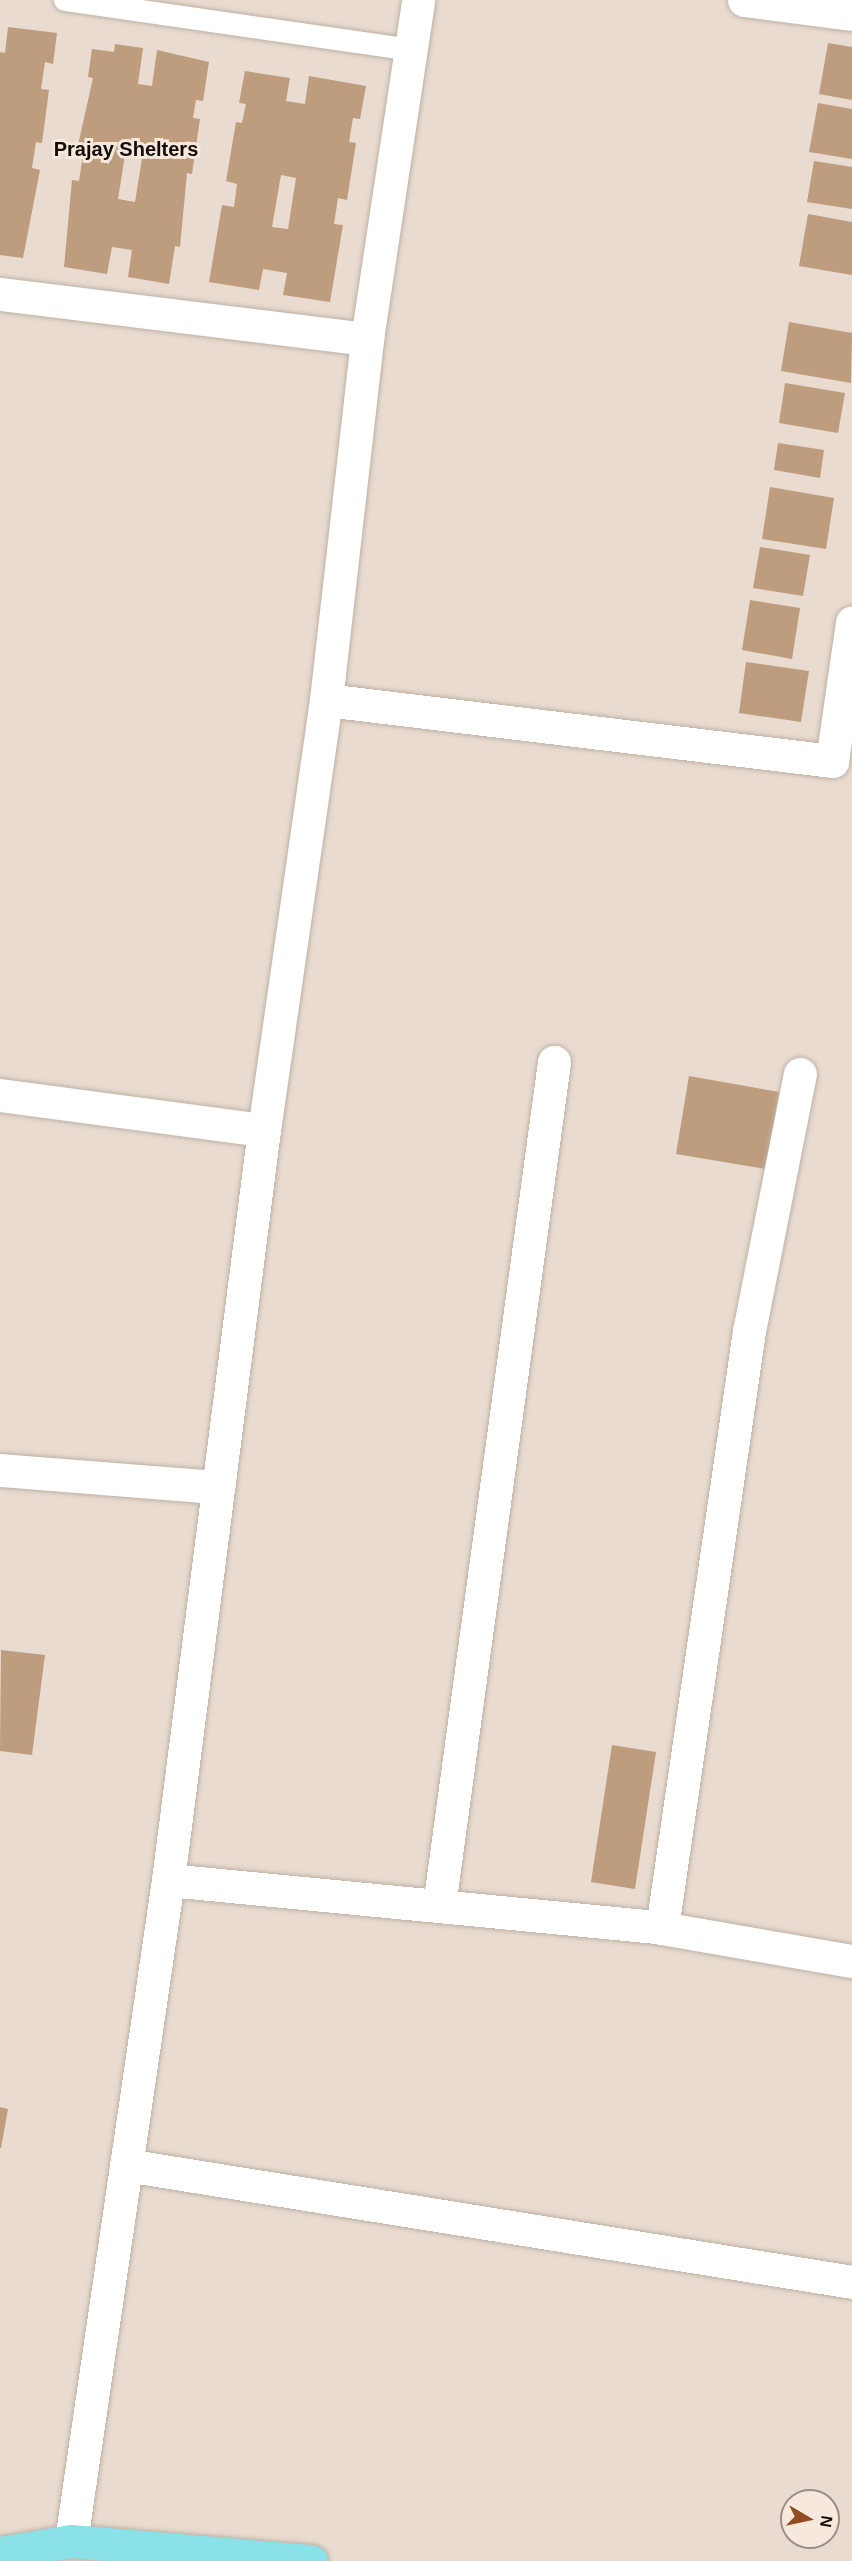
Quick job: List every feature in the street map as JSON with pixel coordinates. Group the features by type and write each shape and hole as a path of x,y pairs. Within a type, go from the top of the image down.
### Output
{"main road":[{"path":"0,2553 71,2541 311,2561"}],"street":[{"path":"71,2541 168,1880 264,1130 326,700 367,339 418,0"},
{"path":"744,0 852,15"},
{"path":"0,294 367,339"},
{"path":"326,700 832,760 852,622"},
{"path":"439,1906 554,1062"},
{"path":"662,1928 749,1331 800,1074"},
{"path":"0,1095 264,1130"},
{"path":"0,1470 218,1487"},
{"path":"168,1880 662,1928 852,1962"},
{"path":"126,2165 852,2282"}],"lane":[{"path":"65,0 195,10 410,50"}],"building":[{"path":"8,27 57,33 53,64 45,62 41,89 49,90 42,143 36,142 32,168 40,170 23,258 0,255 0,52 5,53"},
{"path":"828,43 852,47 852,100 819,94"},
{"path":"115,44 143,48 138,84 152,86 157,50 209,62 203,101 196,100 193,118 200,119 192,174 187,173 180,247 175,246 169,284 128,277 132,250 112,247 107,274 64,267 72,180 79,181 83,155 76,154 93,78 88,77 92,49 114,52","holes":["126,149 143,152 135,202 118,199"]},
{"path":"245,71 290,78 286,101 305,104 309,76 366,86 360,119 353,118 349,142 356,143 347,200 338,198 334,224 343,225 330,302 283,295 287,273 263,269 259,290 209,282 222,205 234,207 237,184 226,181 236,122 242,123 246,104 239,103","holes":["281,175 296,178 288,229 272,227"]},
{"path":"818,103 852,109 852,159 809,152"},
{"path":"814,161 852,167 852,209 807,202"},
{"path":"808,214 852,222 852,275 799,266"},
{"path":"789,322 852,333 851,383 781,371"},
{"path":"785,383 845,393 838,433 779,423"},
{"path":"778,443 824,450 820,478 774,470"},
{"path":"770,487 834,498 826,549 762,539"},
{"path":"760,547 810,555 803,596 753,588"},
{"path":"750,600 800,608 792,659 742,650"},
{"path":"746,662 809,671 801,722 739,713"},
{"path":"689,1076 779,1092 766,1169 676,1154"},
{"path":"1,1650 45,1655 32,1755 0,1751"},
{"path":"612,1745 656,1752 635,1889 591,1882"},
{"path":"0,2107 8,2109 1,2148 0,2148"}],"district":[{"name":"Prajay Shelters","path":"126,149"}]}
